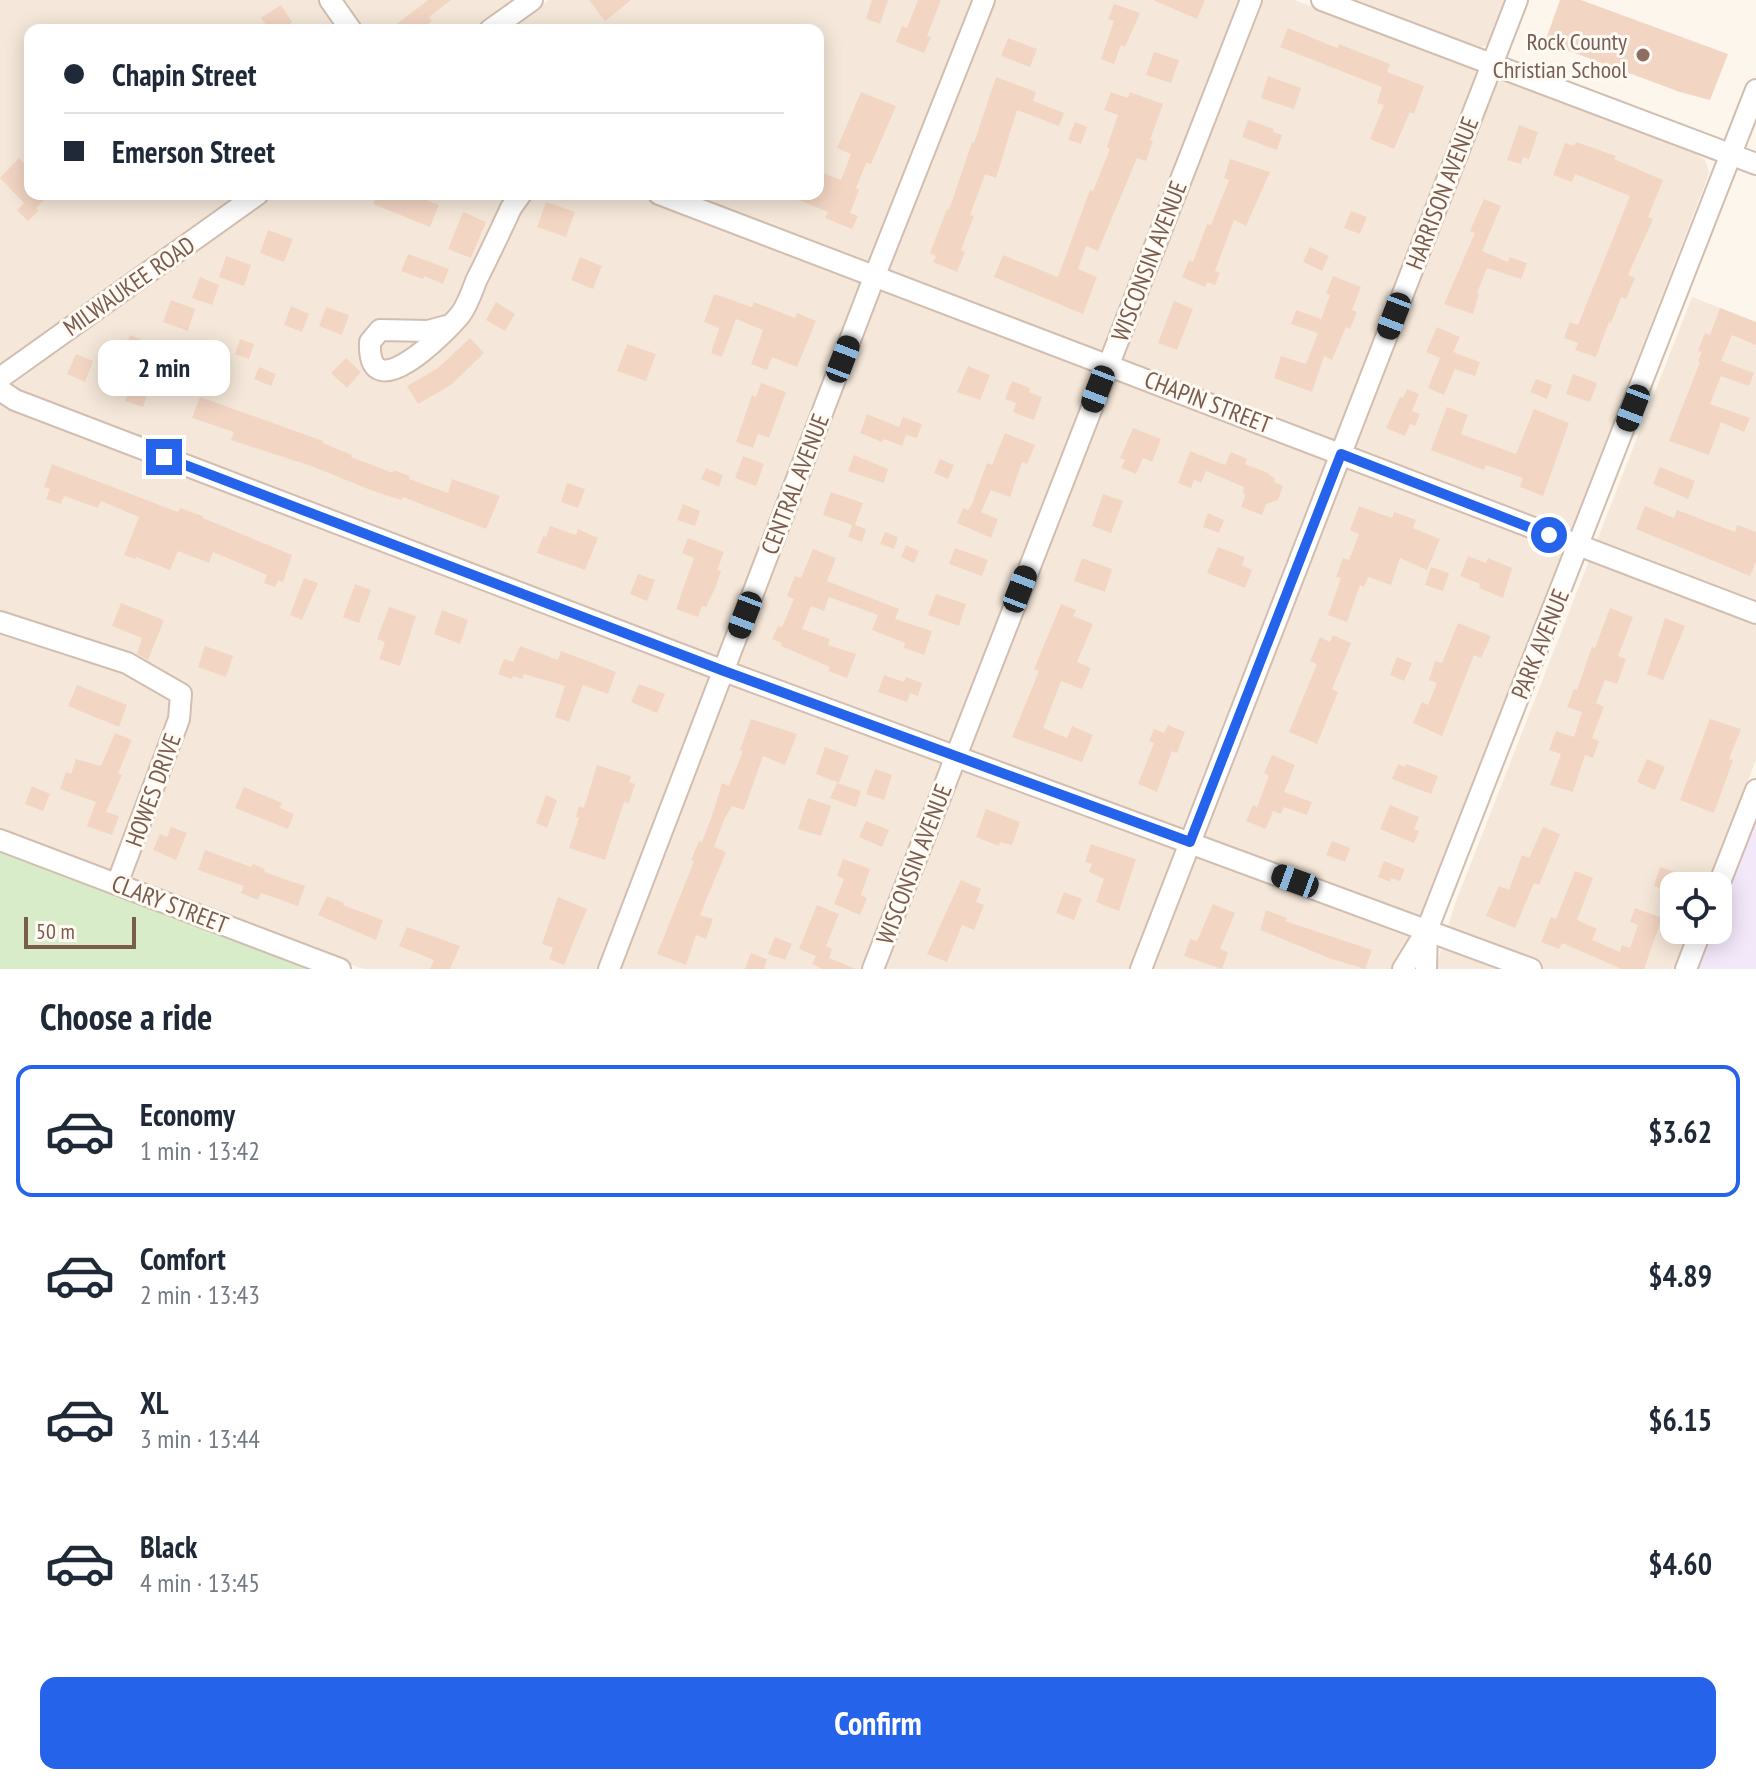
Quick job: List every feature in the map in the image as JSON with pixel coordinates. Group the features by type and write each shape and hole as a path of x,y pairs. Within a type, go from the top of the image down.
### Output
{"street":[{"path":"330,0 347,24"},
{"path":"498,24 532,0"},
{"name":"CENTRAL AVENUE","path":"609,969 875,275 984,0"},
{"name":"WISCONSIN AVENUE","path":"873,969 1251,0"},
{"path":"1322,0 1756,164"},
{"name":"HARRISON AVENUE","path":"1141,969 1517,0"},
{"name":"PARK AVENUE","path":"1403,969 1427,930 1756,90"},
{"name":"MILWAUKEE ROAD","path":"0,378 250,200"},
{"path":"450,325 461,314 517,200"},
{"name":"CHAPIN STREET","path":"675,200 1756,613"},
{"path":"0,390 15,400 724,671 1531,969"},
{"name":"HOWES DRIVE","path":"0,622 127,663 181,694 179,719 117,884"},
{"path":"1724,872 1756,790"},
{"name":"CLARY STREET","path":"0,840 340,969"},
{"name":"PARK AVENUE","path":"1426,969 1427,930"},
{"path":"1686,969 1696,944"}],"shaded area":[{"path":"0,0 514,0 480,24 24,24 24,200 233,200 0,366"},
{"path":"549,0 1294,0 1685,147 1705,160 1709,172 1706,182 1428,900 1394,969 363,969 0,832 0,390 267,200 824,200 824,24 515,24"},
{"path":"1349,0 1508,0 1489,44 1479,48"},
{"path":"1692,297 1756,322 1756,760 1713,872 1660,872 1660,944 1686,944 1676,969 1435,969 1455,904"},
{"path":"1756,819 1756,969 1698,969 1708,944 1732,944 1732,882"}],"green space":[{"path":"0,850 313,969 0,969"}],"building":[{"path":"428,0 451,0 429,17 432,21 428,24 397,24"},
{"path":"589,0 631,0 605,21"},
{"path":"872,0 888,0 880,24 866,19"},
{"path":"918,0 941,0 924,53 896,42 902,26 907,28"},
{"path":"1153,0 1205,0 1197,19"},
{"path":"1560,0 1581,0 1728,54 1710,100 1680,92 1545,42"},
{"path":"1114,4 1140,13 1114,64 1101,59 1114,21 1108,19"},
{"path":"281,5 292,22 266,24 261,18"},
{"path":"1288,28 1337,48 1339,44 1390,64 1387,72 1424,86 1414,114 1410,112 1394,149 1370,139 1384,105 1377,103 1382,87 1280,47"},
{"path":"1008,38 1037,49 1030,67 1001,56"},
{"path":"1154,52 1179,60 1171,83 1146,75"},
{"path":"1268,76 1301,88 1294,109 1261,98"},
{"path":"996,77 1036,92 1033,101 1064,113 1059,126 1017,110 996,178 985,174 970,215 974,216 961,250 965,252 957,272 933,262 936,256 930,253 949,210"},
{"path":"861,92 896,106 871,164 866,163 856,188 859,190 850,213 858,216 852,229 825,218 828,212 799,200 824,200 824,173 841,180 851,154 837,148"},
{"path":"1111,92 1128,98 1130,92 1163,104 1146,161 1137,158 1098,251 1086,246 1078,269 1097,277 1083,314 994,277 1003,255 1058,277 1090,190 1093,191 1110,149 1107,147 1118,115 1104,110"},
{"path":"1248,120 1282,135 1277,150 1242,137"},
{"path":"1075,122 1087,127 1081,144 1068,140"},
{"path":"1519,125 1538,132 1529,159 1523,157 1521,164 1507,160"},
{"path":"1576,142 1616,156 1614,159 1663,180 1648,217 1653,219 1628,275 1635,278 1626,299 1621,297 1596,357 1575,350 1578,343 1564,338 1570,322 1578,325 1630,196 1575,174 1572,182 1553,175 1565,143 1574,146"},
{"path":"19,158 24,163 24,200 44,200 28,221 17,210 24,203 0,178"},
{"path":"1230,159 1270,172 1246,226 1234,220 1215,271 1220,273 1215,285 1207,282 1205,287 1182,277 1189,260 1193,262 1207,224 1211,225 1229,180 1224,178"},
{"path":"1484,199 1501,206 1482,251 1508,262 1510,257 1527,263 1521,279 1487,268 1473,314 1444,304 1475,233 1470,231"},
{"path":"375,200 427,200 439,205 430,227 373,204"},
{"path":"546,202 575,212 566,237 537,227"},
{"path":"1351,211 1367,217 1360,234 1344,228"},
{"path":"463,212 486,222 471,258 448,249"},
{"path":"268,230 293,239 284,262 260,253"},
{"path":"1310,247 1329,256 1322,271 1303,262"},
{"path":"408,254 449,269 443,284 401,271"},
{"path":"226,256 251,265 244,286 219,277"},
{"path":"580,257 602,266 593,289 571,280"},
{"path":"1333,276 1361,287 1352,310 1357,312 1350,329 1346,327 1332,360 1324,356 1312,392 1274,378 1281,356 1306,364 1318,333 1291,324 1296,310 1321,319"},
{"path":"200,277 219,285 212,305 192,298"},
{"path":"714,294 752,307 754,302 795,318 797,313 816,321 797,367 772,357 767,370 751,364 763,330 736,319 722,357 711,353 719,328 704,322"},
{"path":"171,300 195,309 188,331 163,322"},
{"path":"1174,301 1193,309 1177,350 1158,343"},
{"path":"496,302 515,314 505,331 486,320"},
{"path":"291,306 309,314 302,332 284,325"},
{"path":"326,307 349,315 342,335 319,326"},
{"path":"1720,308 1756,322 1756,345 1732,335 1721,361 1754,373 1749,386 1721,376 1710,404 1750,418 1744,432 1721,422 1709,455 1669,441 1700,362 1702,352 1698,351 1705,333 1710,335"},
{"path":"1437,327 1460,337 1453,352 1480,362 1475,376 1455,369 1444,395 1428,388 1440,358 1426,352"},
{"path":"130,335 155,345 149,360 124,350"},
{"path":"470,338 484,353 451,385 418,404 407,386 438,368"},
{"path":"240,339 254,344 249,359 235,354"},
{"path":"627,344 656,354 646,381 617,371"},
{"path":"76,354 93,361 85,382 67,374"},
{"path":"346,358 361,372 347,388 331,373"},
{"path":"169,363 181,369 176,380 164,375"},
{"path":"968,366 990,375 980,400 957,392"},
{"path":"259,367 276,374 271,386 254,379"},
{"path":"1573,374 1597,383 1590,402 1566,394"},
{"path":"1536,379 1552,385 1547,399 1530,392"},
{"path":"133,380 150,387 143,407 125,401"},
{"path":"1012,381 1042,397 1034,420 1013,412 1016,403 1005,399"},
{"path":"761,383 786,392 769,438 758,434 753,448 736,442 752,395 756,397"},
{"path":"1407,389 1419,394 1412,411 1420,414 1415,426 1410,424 1405,436 1386,428"},
{"path":"200,397 323,441 351,457 393,473 394,470 410,476 409,479 448,493 452,479 500,496 486,529 403,497 401,500 373,491 314,467 231,440 234,432 192,418"},
{"path":"1447,407 1468,415 1461,434 1516,454 1534,409 1569,423 1543,496 1520,487 1523,478 1486,465 1484,470 1431,450"},
{"path":"867,414 899,427 903,417 922,424 917,438 906,435 902,446 860,433"},
{"path":"1133,428 1161,439 1152,462 1143,458 1136,474 1121,468 1125,460 1120,458"},
{"path":"1005,433 1035,445 1027,464 1022,462 1010,497 991,490 981,512 998,519 991,538 957,523 963,508 968,510 972,504 987,463 992,465"},
{"path":"1190,451 1225,465 1231,452 1247,459 1245,464 1266,472 1275,479 1274,482 1283,486 1278,500 1266,504 1262,515 1241,507 1244,487 1206,471 1201,483 1194,480 1191,488 1178,483"},
{"path":"854,455 888,469 884,483 848,471"},
{"path":"743,456 764,464 756,486 735,478"},
{"path":"940,459 954,465 948,479 934,473"},
{"path":"52,464 178,512 180,508 203,516 292,555 283,582 278,580 275,587 264,583 267,575 213,552 209,563 178,551 170,570 124,555 139,517 101,501 98,508 64,496 61,504 46,499 50,489 44,487"},
{"path":"1660,467 1695,481 1688,499 1653,484"},
{"path":"706,468 723,475 719,487 701,479"},
{"path":"567,483 585,489 578,508 561,502"},
{"path":"831,492 863,503 855,525 866,529 862,542 848,537 852,525 823,515"},
{"path":"1103,494 1123,501 1111,533 1092,526"},
{"path":"683,504 700,511 695,526 677,520"},
{"path":"1359,506 1392,518 1394,512 1416,520 1413,528 1440,539 1427,570 1400,558 1391,585 1368,577 1364,587 1360,585 1347,622 1328,615 1341,578 1336,577 1343,558 1349,560 1359,534 1350,530"},
{"path":"1645,506 1674,518 1677,510 1735,532 1737,525 1756,532 1756,562 1750,576 1636,529"},
{"path":"1208,513 1224,520 1219,533 1203,527"},
{"path":"550,526 576,535 578,529 598,538 585,570 537,553"},
{"path":"885,532 898,537 894,549 880,544"},
{"path":"688,538 724,552 717,570 721,571 716,586 698,617 676,609 694,558 682,553"},
{"path":"906,545 919,551 914,563 901,557"},
{"path":"1218,547 1245,557 1242,565 1252,570 1245,588 1207,573"},
{"path":"955,548 988,560 982,576 949,564"},
{"path":"813,549 836,558 827,581 899,609 895,619 932,631 924,655 904,648 905,643 872,630 878,615 829,597 824,611 811,606 802,629 830,639 828,645 856,654 847,678 828,671 830,667 772,639 778,626 782,627 794,599 787,596 795,576 801,578"},
{"path":"1468,556 1486,563 1488,558 1512,568 1503,598 1460,576"},
{"path":"1082,558 1112,569 1105,592 1074,581"},
{"path":"1431,567 1449,573 1443,591 1425,585"},
{"path":"638,574 655,580 647,601 630,594"},
{"path":"304,578 318,583 302,620 290,615"},
{"path":"355,584 371,590 359,623 343,617"},
{"path":"936,594 966,604 959,626 928,615"},
{"path":"121,603 164,620 148,660 137,654 142,638 112,626"},
{"path":"1061,604 1076,610 1073,616 1093,624 1077,662 1091,668 1082,689 1061,681 1043,728 1067,738 1072,726 1093,735 1082,762 1012,737 1039,671 1034,669"},
{"path":"389,607 416,616 400,666 379,659 385,642 377,639"},
{"path":"1610,608 1633,617 1618,656 1626,659 1617,684 1605,680 1596,703 1604,707 1592,738 1599,741 1593,758 1585,755 1573,792 1550,785 1561,754 1549,750 1556,731 1574,737 1582,712 1567,707"},
{"path":"442,610 468,620 460,644 434,634"},
{"path":"1665,618 1685,626 1663,680 1647,674"},
{"path":"1458,623 1491,636 1481,658 1474,655 1442,736 1413,723 1422,702 1428,705 1437,683 1429,680 1435,661 1442,663"},
{"path":"1333,635 1351,643 1332,689 1338,692 1317,744 1289,732 1317,664 1310,661 1320,637 1330,642"},
{"path":"205,646 233,656 226,677 198,667"},
{"path":"520,646 558,660 561,651 616,672 608,694 583,685 569,722 555,717 565,686 524,674 522,679 513,676 512,679 498,674 504,659 513,662"},
{"path":"1397,657 1412,663 1404,681 1390,675"},
{"path":"884,675 904,682 906,677 922,683 918,696 910,693 907,702 878,692"},
{"path":"639,684 665,694 657,713 631,702"},
{"path":"77,685 127,705 119,727 68,706"},
{"path":"751,719 797,734 785,765 763,756 744,810 732,806 724,820 714,847 726,852 700,915 713,919 706,939 696,935 686,965 657,954 722,783 729,786 743,751 740,750"},
{"path":"1710,719 1741,729 1714,813 1680,800"},
{"path":"1168,725 1185,732 1177,753 1172,751 1157,792 1138,784 1154,743 1149,741 1154,729 1164,733"},
{"path":"115,733 132,740 118,773 122,775 106,812 119,816 112,835 87,826 96,802 60,789 66,772 71,774 76,759 101,766"},
{"path":"825,747 849,756 839,783 816,774"},
{"path":"1272,755 1295,765 1284,792 1312,802 1307,815 1284,807 1281,814 1273,811 1266,829 1246,821 1253,805 1257,807 1269,776 1264,773"},
{"path":"1647,759 1665,767 1655,790 1637,782"},
{"path":"1398,764 1438,776 1431,794 1392,779"},
{"path":"597,765 631,776 629,782 635,784 629,803 624,802 605,860 569,848 579,818 576,817 579,806 584,808"},
{"path":"875,769 892,775 884,800 866,794"},
{"path":"837,783 861,791 856,807 830,798"},
{"path":"32,786 50,794 43,811 25,804"},
{"path":"244,787 282,803 280,808 294,814 288,829 235,808"},
{"path":"546,795 557,800 547,828 536,823"},
{"path":"808,798 831,806 821,836 798,829"},
{"path":"1390,805 1419,817 1414,829 1419,831 1414,843 1380,829"},
{"path":"986,809 1020,822 1012,845 1000,842 999,846 976,837"},
{"path":"866,821 889,830 882,847 859,837"},
{"path":"171,827 187,833 176,860 153,850 160,834 167,837"},
{"path":"1543,827 1560,834 1539,885 1534,883 1515,928 1486,916 1499,886 1509,890 1522,855 1529,858"},
{"path":"1332,841 1350,848 1345,862 1326,855"},
{"path":"1091,844 1136,859 1119,911 1096,902 1104,879 1089,872 1092,864 1085,862"},
{"path":"205,850 251,867 253,864 265,869 264,872 305,886 298,906 261,893 258,900 241,893 244,886 198,870"},
{"path":"843,859 870,869 861,895 867,898 860,915 834,904 844,879 837,876"},
{"path":"1384,861 1405,869 1400,881 1391,878 1390,882 1378,877"},
{"path":"1660,867 1675,872 1660,872 1660,888 1654,886"},
{"path":"1575,871 1593,878 1577,920 1597,929 1592,940 1620,952 1622,945 1630,948 1638,925 1630,922 1635,908 1660,917 1660,924 1644,969 1622,969 1562,943 1559,949 1541,942 1551,917 1556,919"},
{"path":"961,880 981,889 976,902 984,905 974,930 962,925 947,962 927,954"},
{"path":"1064,892 1082,899 1074,920 1056,913"},
{"path":"327,896 383,920 376,940 318,915"},
{"path":"558,897 587,909 564,965 549,959 553,948 542,944"},
{"path":"1213,904 1235,913 1220,949 1228,952 1222,969 1184,956 1190,939 1197,941"},
{"path":"817,905 839,914 826,946 832,949 829,958 856,969 823,969 812,964 816,956 799,949"},
{"path":"1266,910 1287,918 1285,921 1372,950 1365,969 1260,930"},
{"path":"407,927 460,946 450,969 430,969 434,960 399,946"},
{"path":"775,937 792,944 785,960 768,954"},
{"path":"751,953 767,959 764,969 745,969"}],"place":[{"name":"Rock County Christian School","path":"1643,55"}],"route":[{"path":"164,457 724,671 1190,842 1341,454 1549,535"}]}
